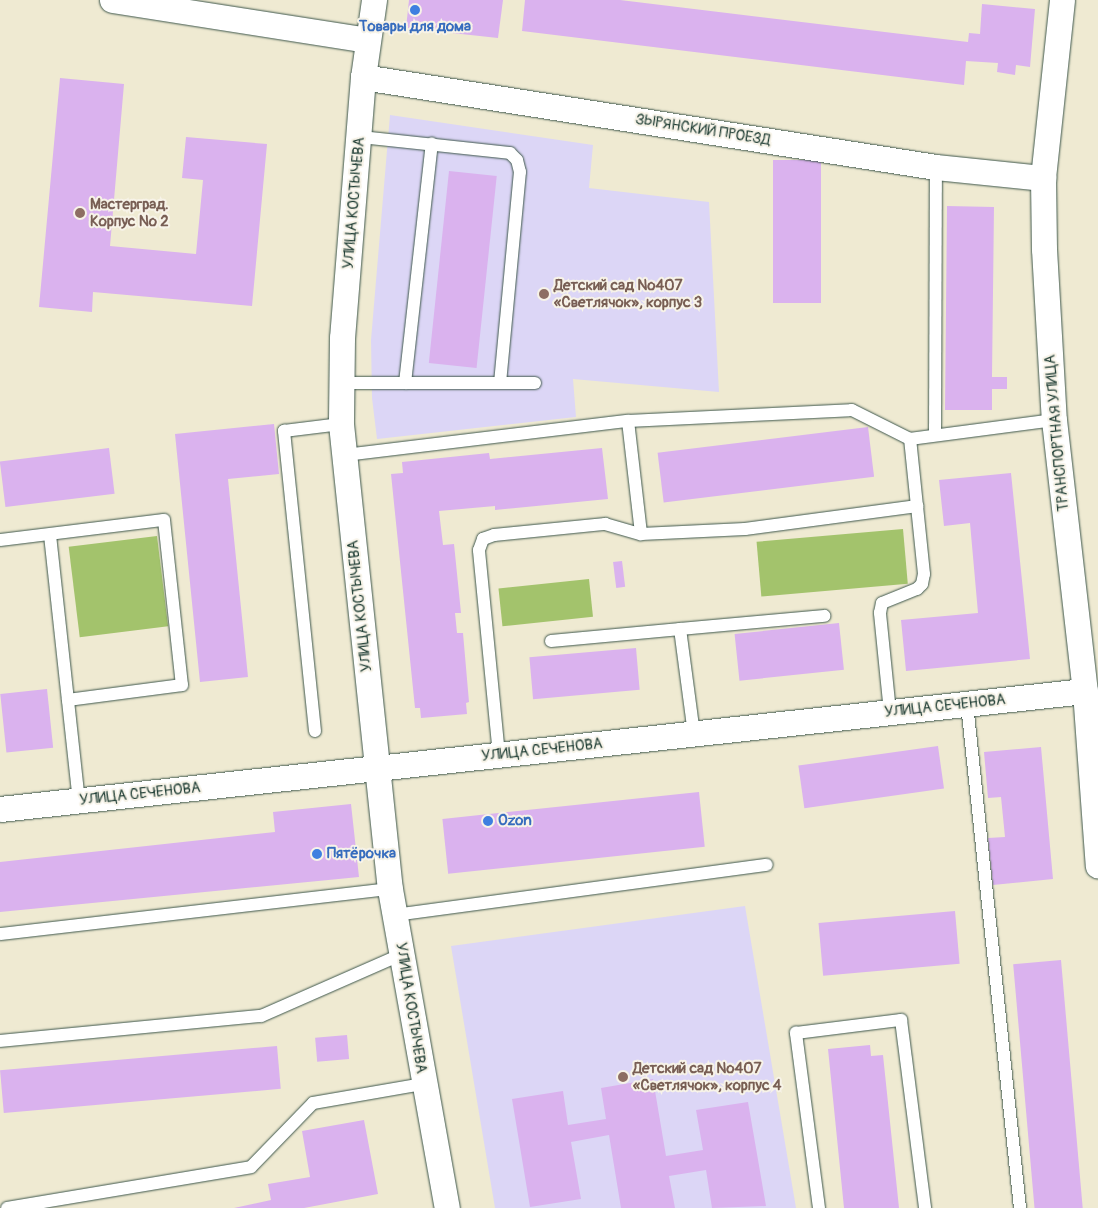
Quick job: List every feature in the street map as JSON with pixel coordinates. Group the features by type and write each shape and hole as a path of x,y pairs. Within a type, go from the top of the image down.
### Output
{"street":[{"path":"112,0 235,8 367,40"},
{"name":"УЛИЦА КОСТЫЧЕВА","path":"374,0 363,77 360,137 340,383 341,424 390,889 423,1084 447,1208"},
{"name":"ТРАНСПОРТНАЯ УЛИЦА","path":"1062,0 1043,178 1044,249 1054,420 1085,691 1098,866"},
{"name":"ЗЫРЯНСКИЙ ПРОЕЗД","path":"363,77 936,167 1043,178"},
{"name":"УЛИЦА СЕЧЕНОВА","path":"0,809 1085,691"}],"lane":[{"path":"360,137 510,152 519,166 500,383"},
{"path":"406,384 432,144"},
{"path":"935,435 936,167"},
{"path":"340,383 535,382"},
{"path":"344,455 628,421 852,410 910,438 1054,420"},
{"path":"628,421 641,534"},
{"path":"316,731 284,431 341,424"},
{"path":"890,712 880,613 882,603 890,597 922,584 910,438"},
{"path":"499,755 479,550 483,539 494,535 605,524 641,534 744,529 917,506"},
{"path":"0,540 164,520 182,685 68,700"},
{"path":"50,535 79,801"},
{"path":"551,641 824,616"},
{"path":"680,629 694,734"},
{"path":"967,704 1020,1208"},
{"path":"395,915 767,866"},
{"path":"0,934 390,889"},
{"path":"0,1041 261,1016 402,954"},
{"path":"819,1208 796,1034 901,1020 925,1208"},
{"path":"7,1208 251,1167 313,1103 423,1084"}],"shaded area":[{"name":"Детский сад №407 «Светлячок», корпус 3","path":"390,115 593,145 589,188 709,202 719,392 573,379 576,417 377,439 372,398 371,340"},
{"name":"Детский сад №407 «Светлячок», корпус 4","path":"745,906 796,1208 495,1208 451,946"}],"green space":[{"path":"903,529 908,584 761,597 757,542"},
{"path":"157,536 168,626 80,637 69,547"},
{"path":"589,579 593,617 502,626 498,589"}],"building":[{"path":"409,0 503,0 498,38 406,28"},
{"path":"525,0 620,0 968,42 969,33 980,34 982,4 1035,9 1030,67 1016,65 1015,75 997,72 998,63 966,61 964,85 522,31"},
{"name":"Мастерград. Корпус № 2","path":"60,78 124,84 110,246 196,254 203,180 182,178 186,137 267,144 252,306 93,292 92,312 39,307"},
{"path":"773,160 821,160 821,303 773,303"},
{"path":"449,171 497,176 477,368 429,363"},
{"path":"947,206 994,207 992,377 1007,377 1007,389 992,389 992,410 945,410"},
{"path":"274,424 279,474 228,479 248,677 200,682 175,434"},
{"path":"868,427 874,477 664,502 658,453"},
{"path":"109,448 115,494 5,507 0,461"},
{"path":"602,448 608,499 495,510 495,506 439,511 443,545 454,544 461,613 455,613 457,633 463,633 469,702 466,703 467,714 421,718 420,708 415,708 391,474 403,473 402,462 489,453 490,459"},
{"path":"1011,473 1030,659 906,671 901,620 978,613 970,523 944,526 939,480"},
{"path":"622,561 625,587 616,588 613,562"},
{"path":"839,623 844,670 739,681 735,634"},
{"path":"636,648 640,690 533,699 529,657"},
{"path":"47,689 53,748 6,753 0,694"},
{"path":"938,746 944,789 804,808 798,766"},
{"path":"1041,747 1053,879 993,885 988,838 1005,837 1001,797 988,798 984,752"},
{"path":"699,792 705,847 448,874 442,819"},
{"path":"351,804 359,877 0,912 0,862 275,832 273,812"},
{"path":"955,911 960,964 823,976 819,923"},
{"path":"1061,960 1083,1208 1035,1208 1013,964"},
{"path":"347,1035 349,1059 317,1062 315,1038"},
{"path":"870,1045 871,1056 883,1055 899,1208 844,1208 828,1049"},
{"path":"277,1046 281,1089 4,1113 0,1070"},
{"path":"653,1079 666,1156 703,1150 696,1110 748,1102 766,1206 712,1208 706,1170 669,1176 675,1208 621,1208 609,1135 571,1142 581,1199 530,1207 512,1099 563,1091 568,1125 606,1119 601,1088"},
{"path":"364,1120 378,1194 304,1208 234,1208 271,1200 268,1184 310,1177 302,1131"}],"place":[{"name":"Товары для дома","path":"415,10"},
{"name":"Мастерград. Корпус № 2","path":"80,213"},
{"name":"Детский сад №407 «Светлячок», корпус 3","path":"544,294"},
{"name":"Ozon","path":"488,821"},
{"name":"Пятёрочка","path":"317,854"},
{"name":"Детский сад №407 «Светлячок», корпус 4","path":"623,1077"}]}
